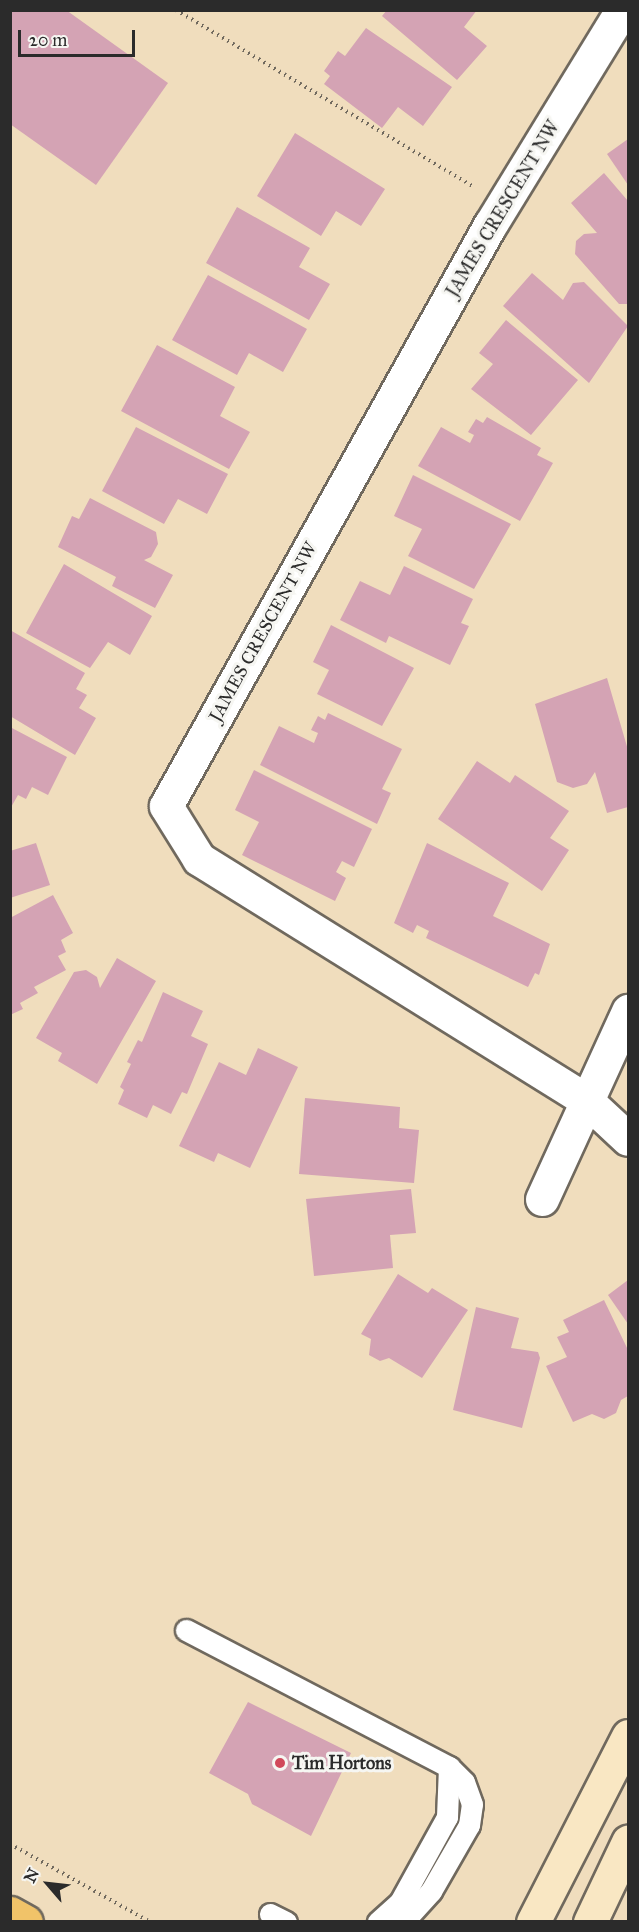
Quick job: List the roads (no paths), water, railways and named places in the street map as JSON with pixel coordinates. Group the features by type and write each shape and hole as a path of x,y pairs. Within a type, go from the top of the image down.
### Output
{"main road":[{"path":"10,1913 26,1922"}],"street":[{"name":"JAMES CRESCENT NW","path":"622,10 505,206 490,225 166,806 199,859 586,1100 628,1139"},
{"path":"542,1199 628,1011"},
{"name":"JAMES CRESCENT NW","path":"586,1100 628,1106"},
{"path":"533,1922 628,1736"},
{"path":"590,1922 628,1842"}],"lane":[{"path":"186,1630 449,1767 464,1782 472,1804 469,1825 431,1891 403,1922"},
{"path":"378,1922 400,1902 447,1817 449,1767"}],"place":[{"name":"Tim Hortons","path":"280,1763"}]}
